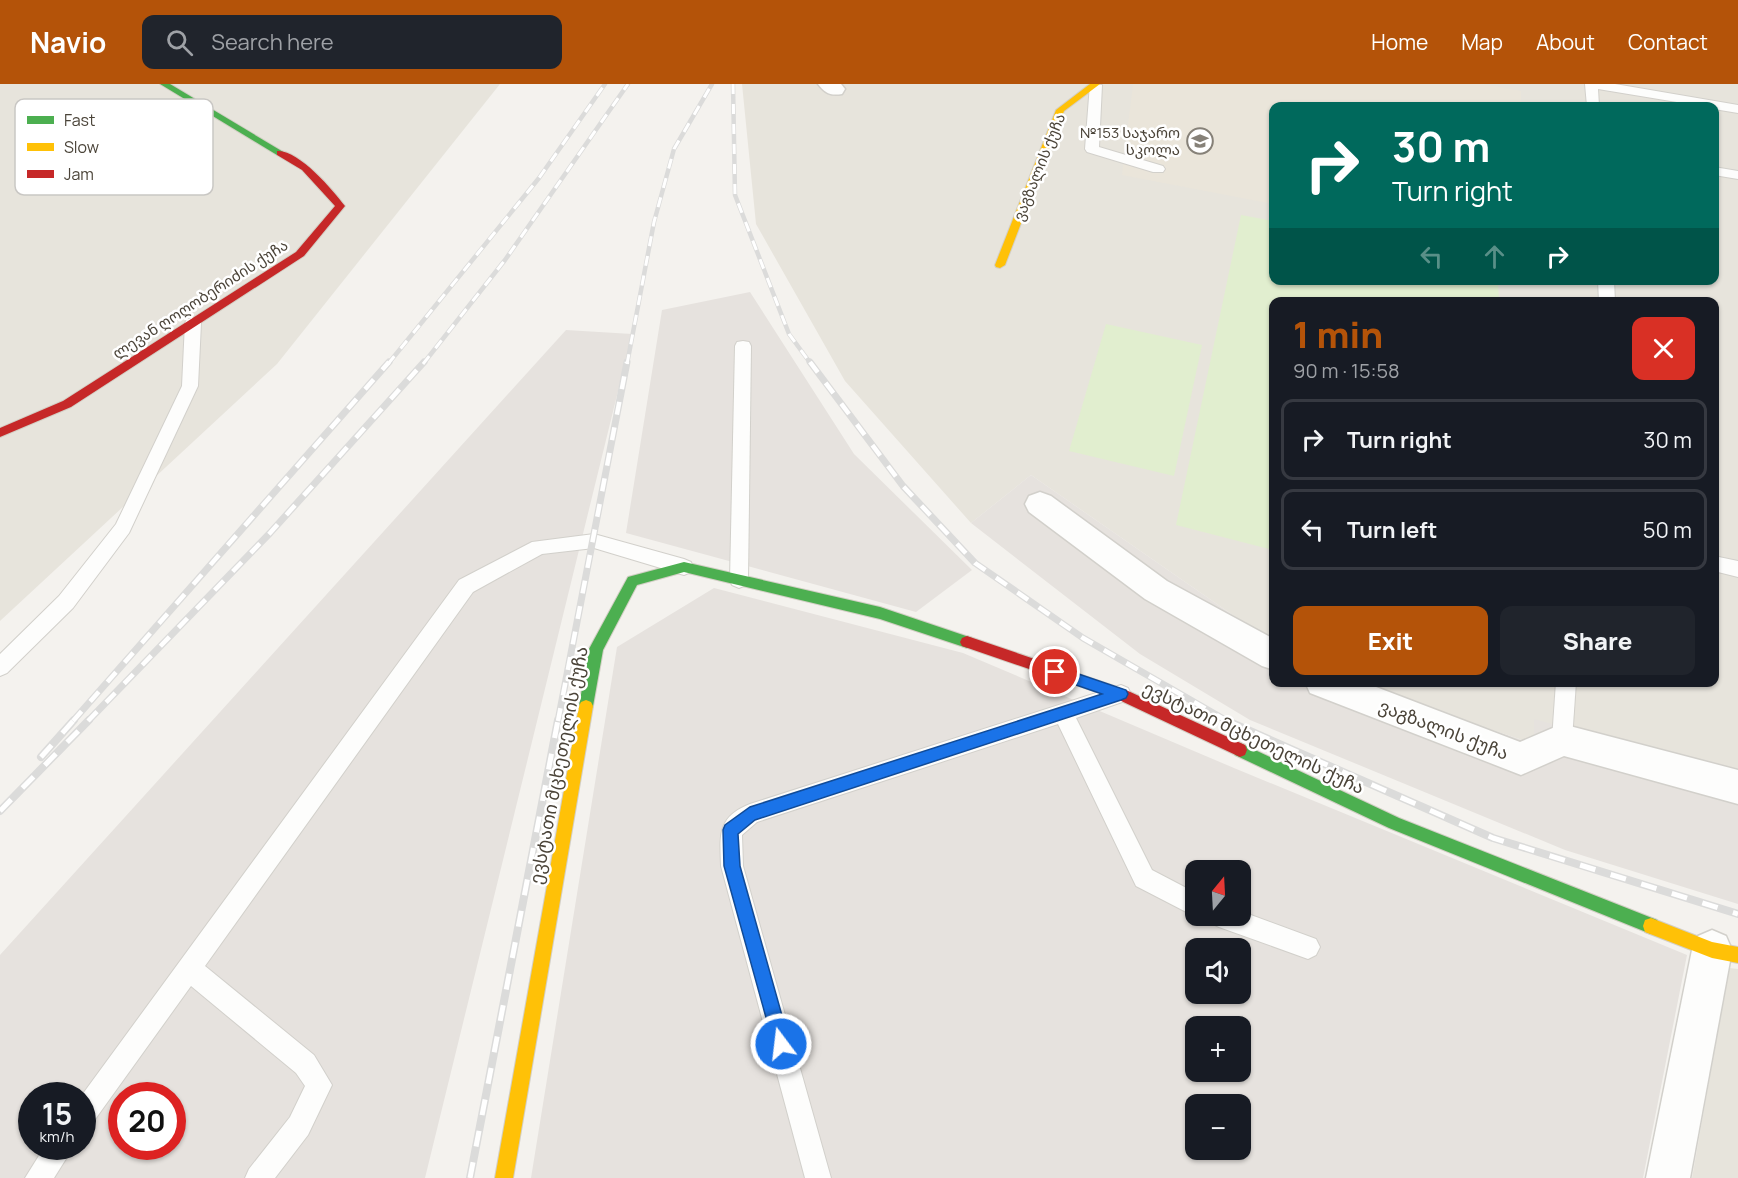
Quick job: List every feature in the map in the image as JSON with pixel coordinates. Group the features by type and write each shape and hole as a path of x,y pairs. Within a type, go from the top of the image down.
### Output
{"street":[{"name":"ლევან ღოღობერიძის ქუჩა","path":"164,84 189,99"},
{"name":"ვაგზალის ქუჩა","path":"1000,265 1060,110 1096,85"},
{"name":"ლევან ღოღობერიძის ქუჩა","path":"0,433 67,404 300,254 340,207 305,168 213,113"},
{"path":"1040,504 1156,590 1269,653"},
{"name":"ევსტათი მცხეთელის ქუჩა","path":"504,1178 596,649 633,581 684,567 880,613 1121,694 1394,823 1725,953"},
{"name":"ვაგზალის ქუჩა","path":"1335,687 1521,759 1562,740"},
{"path":"1562,740 1738,787"},
{"path":"1668,1178 1725,953"}],"lane":[{"path":"1593,102 1592,84 1697,102"},
{"path":"1096,85 1092,149 1158,169"},
{"path":"1719,106 1738,109"},
{"path":"1719,172 1738,175"},
{"path":"0,666 66,602 123,528 190,386 193,323"},
{"path":"739,580 743,346"},
{"path":"96,1097 466,585 539,547 594,542 684,567"},
{"path":"1719,564 1738,569"},
{"path":"1562,740 1566,687"},
{"path":"818,1178 732,866 731,830 750,814 1121,694"},
{"path":"1063,713 1144,878 1185,900"},
{"path":"1250,926 1308,947"},
{"path":"189,969 305,1064 318,1085 299,1126 258,1178"},
{"path":"38,1178 51,1160"}],"shaded area":[{"path":"0,84 500,84 277,364 0,621"},
{"path":"742,84 1738,84 1738,776 1534,720 1534,744 1364,687 1719,687 1719,297 1269,297 1269,640 1031,475 971,523 845,381 756,224"},
{"name":"№153 საჯარო სკოლა","path":"1133,84 1482,84 1521,91 1521,102 1269,102 1269,203 1122,175"},
{"path":"750,292 854,454 972,570 916,612 626,533 662,310"},
{"path":"566,330 632,334 425,1178 0,1178 0,955"},
{"path":"1031,475 1269,640 1269,687 1364,687 1534,744 1534,719 1738,776 1738,904 1565,850 1250,720 1140,654 971,523"},
{"path":"714,588 963,653 1234,768 1687,955 1643,1178 531,1178 617,647"},
{"path":"1729,968 1738,969 1738,1178 1692,1178"}],"green space":[{"path":"1241,215 1269,220 1269,285 1498,285 1499,297 1269,297 1269,549 1176,525"},
{"path":"1106,324 1202,345 1174,476 1069,451"}],"railway":[{"path":"388,364 539,178 605,84"},
{"path":"423,364 505,260 628,84"},
{"path":"627,364 654,222 674,149 712,84"},
{"path":"733,84 735,195 789,334 811,364"},
{"path":"73,721 389,362"},
{"path":"88,721 270,533 424,362"},
{"path":"558,721 627,362"},
{"path":"810,362 903,486 975,563 1083,638 1226,720"},
{"path":"41,757 74,720"},
{"path":"0,811 89,720"},
{"path":"470,1178 558,720"},
{"path":"1226,720 1493,838 1738,914"}],"traffic: fast":[{"path":"164,84 189,99"},
{"path":"213,113 280,153"},
{"path":"586,706 596,649 633,581 684,567 880,613 967,642"},
{"path":"1240,750 1394,823 1651,926"}],"traffic: slow":[{"path":"1000,265 1060,110 1096,84"},
{"path":"504,1178 586,706"},
{"path":"1651,926 1712,950 1738,955"}],"traffic: jam":[{"path":"0,433 67,404 300,254 340,206 305,168 280,153"},
{"path":"967,642 1121,694 1240,750"}],"place":[{"name":"№153 საჯარო სკოლა","path":"1200,141"}],"route":[{"path":"781,1044 732,866 731,830 750,814 1121,694 1055,672"}]}
